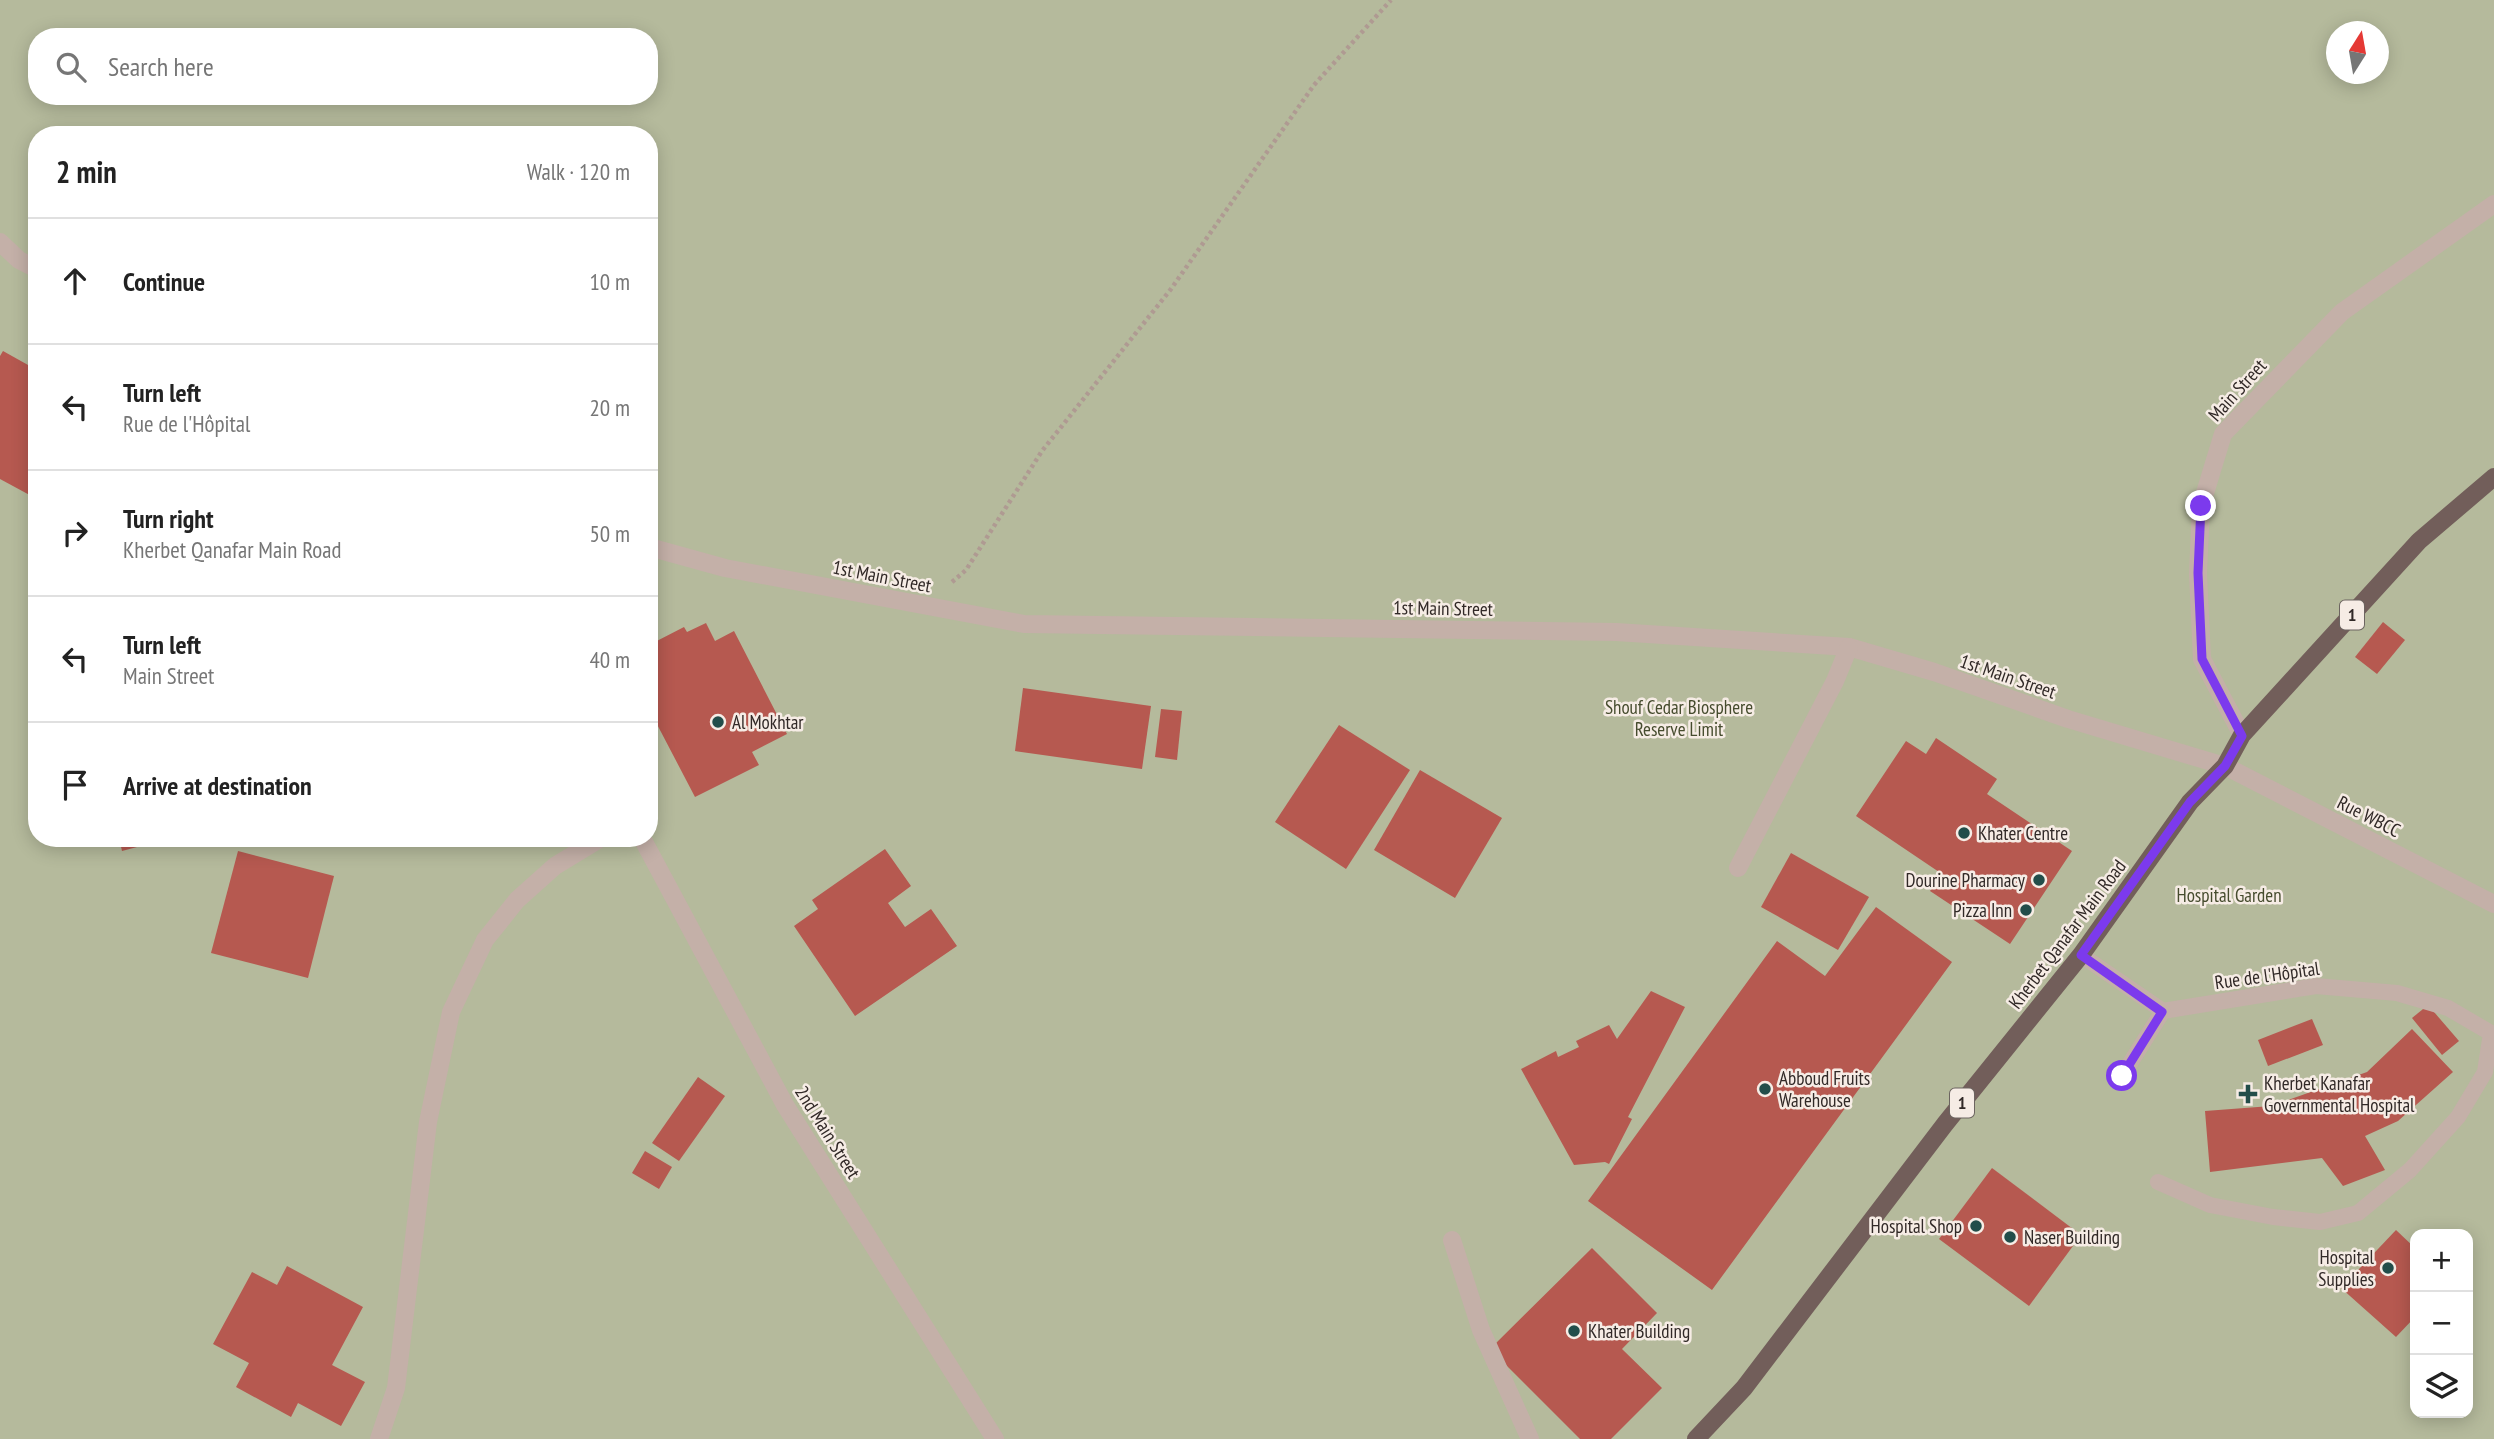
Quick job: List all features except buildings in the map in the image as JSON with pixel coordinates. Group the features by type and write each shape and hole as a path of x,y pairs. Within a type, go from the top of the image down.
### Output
{"main road":[{"name":"Kherbet Qanafar Main Road","path":"1696,1439 1744,1388 1945,1125 2081,955 2190,802 2225,766 2242,736 2420,541 2494,477"}],"street":[{"name":"Main Street","path":"2242,736 2202,659 2198,573 2201,506 2222,434 2342,312 2494,204"},
{"path":"0,242 19,260 28,264"},
{"path":"0,260 19,260"},
{"name":"1st Main Street","path":"658,549 725,568 1024,624 1616,632 1849,647 1934,672 2068,719 2225,766"},
{"path":"1738,868 1835,681 1849,647"},
{"name":"Rue WBCC","path":"2225,766 2494,904"},
{"path":"379,1439 396,1388 428,1122 452,1012 485,940 517,900 555,866 586,847"},
{"name":"2nd Main Street","path":"647,847 785,1105 995,1439"},
{"path":"1452,1240 1481,1330 1530,1439"}],"lane":[{"path":"2081,955 2162,1012 2122,1076"},
{"name":"Rue de l'Hôpital","path":"2158,1182 2210,1205 2273,1217 2320,1222 2358,1213 2410,1170 2458,1117 2485,1072 2492,1036 2448,1008 2397,993 2316,985 2162,1012"}],"path":[{"path":"924,606 966,570 1042,451 1171,289 1314,85 1391,0"}],"green space":[{"name":"Shouf Cedar Biosphere Reserve Limit","path":"0,0 2494,0 2494,1439 0,1439"}],"place":[{"name":"Al Mokhtar","path":"718,722"},
{"name":"Khater Centre","path":"1964,833"},
{"name":"Dourine Pharmacy","path":"2039,880"},
{"name":"Pizza Inn","path":"2026,910"},
{"name":"Abboud Fruits Warehouse","path":"1765,1089"},
{"name":"Kherbet Kanafar Governmental Hospital","path":"2248,1094"},
{"name":"Hospital Shop","path":"1976,1226"},
{"name":"Naser Building","path":"2010,1237"},
{"name":"Hospital Supplies","path":"2388,1268"},
{"name":"Khater Building","path":"1574,1331"}],"route":[{"path":"2122,1076 2162,1012 2081,955 2190,802 2225,766 2242,736 2202,659 2198,573 2201,506"}],"park label":[{"name":"Hospital Garden","path":"2229,895"}]}
